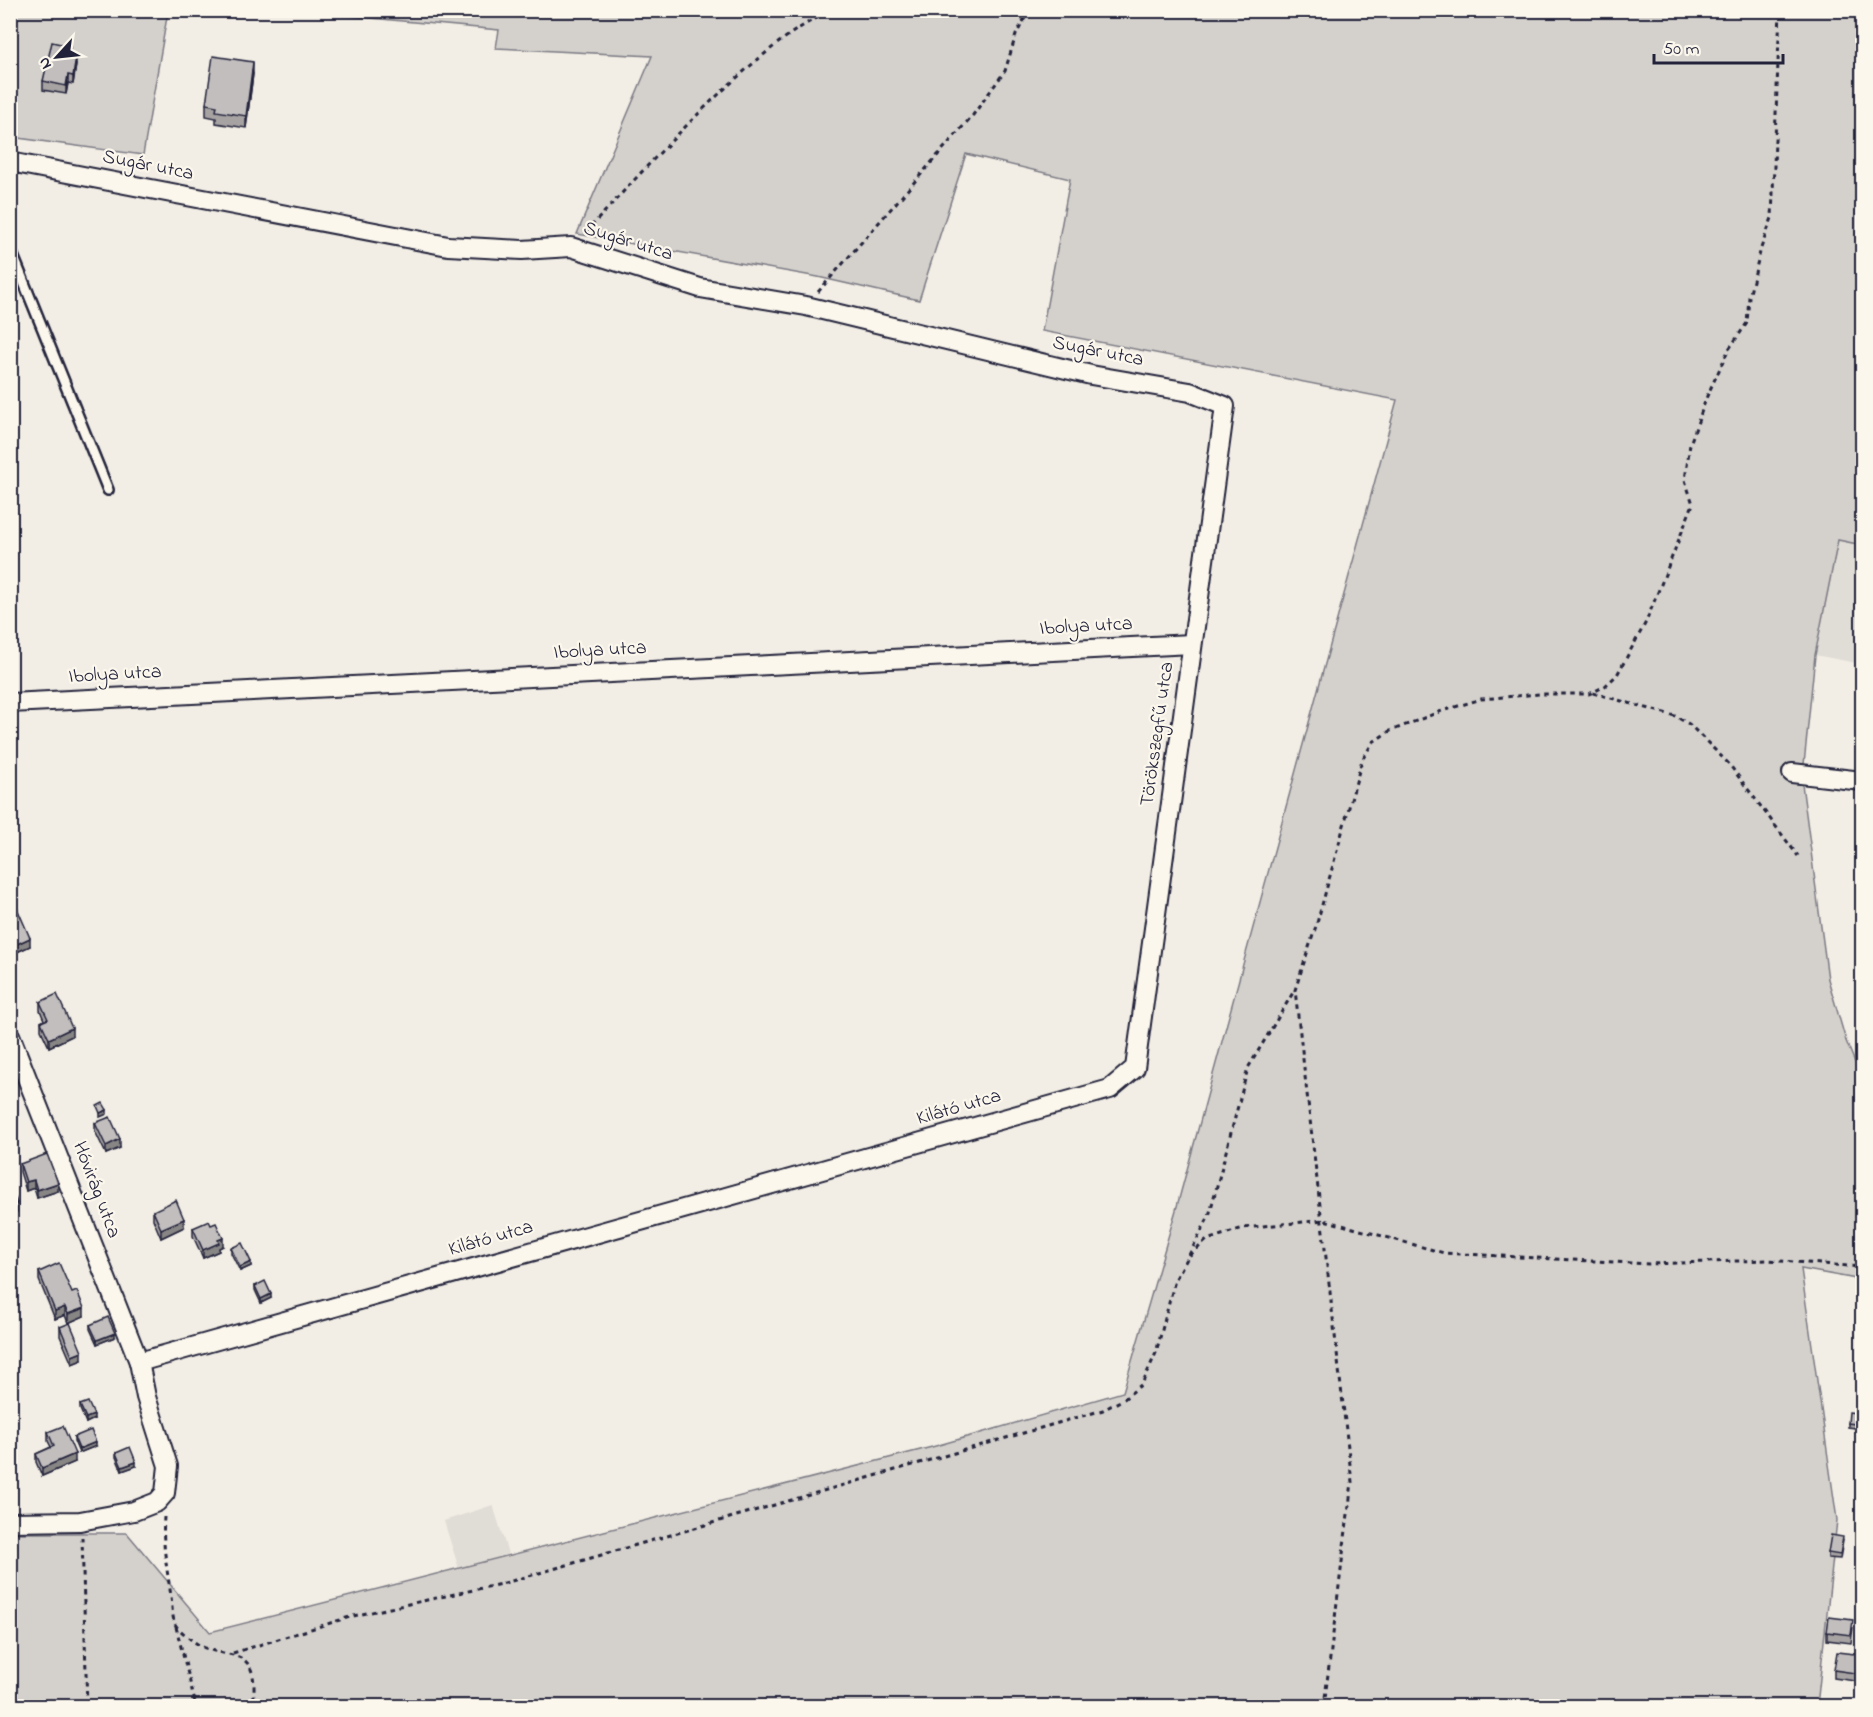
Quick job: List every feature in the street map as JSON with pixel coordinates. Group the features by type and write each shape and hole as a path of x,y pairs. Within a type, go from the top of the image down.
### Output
{"street":[{"name":"Sugár utca","path":"10,162 448,246 522,250 571,247 700,288 806,306 1091,375 1190,392 1225,406"},
{"name":"Törökszegfű utca","path":"1135,1068 1225,406"},
{"name":"Ibolya utca","path":"10,703 1192,644"},
{"path":"1792,773 1863,781"},
{"name":"Hóvirág utca","path":"10,1035 139,1362"},
{"name":"Kilátó utca","path":"139,1362 1110,1089 1135,1068"},
{"path":"11,1520 80,1521 134,1511 157,1502 165,1493 168,1466 139,1362"}],"lane":[{"path":"10,248 108,490"}],"path":[{"path":"571,247 708,102 782,39 836,10"},
{"path":"806,306 973,115 1005,71 1016,35 1029,10"},
{"path":"1592,693 1605,686 1617,675 1646,622 1693,504 1685,480 1690,444 1707,396 1729,349 1747,323 1749,297 1761,248 1772,218 1780,10"},
{"path":"176,1625 194,1642 212,1651 233,1653 353,1616 501,1584 1103,1410 1124,1399 1142,1384 1156,1353 1175,1280 1209,1216 1248,1068 1295,990 1317,923 1362,760 1373,742 1388,732 1481,699 1592,693 1675,716 1689,724 1729,764 1798,856"},
{"path":"1295,990 1311,1138 1324,1220 1352,1482 1324,1707"},
{"path":"1188,1257 1207,1240 1243,1228 1324,1220 1444,1254 1649,1264 1767,1260 1863,1267"},
{"path":"165,1493 162,1542 176,1625 194,1707"},
{"path":"80,1521 84,1562 87,1707"},
{"path":"233,1653 247,1662 254,1675 253,1707"}],"shaded area":[{"path":"11,11 168,11 143,155 11,137"},
{"path":"295,11 1862,11 1862,545 1838,540 1815,655 1802,784 1828,979 1846,1041 1862,1079 1862,1280 1801,1269 1837,1520 1817,1706 11,1706 10,1533 127,1533 210,1632 932,1447 1123,1392 1176,1210 1397,400 1042,331 1070,179 966,154 919,300 818,277 577,234 652,56 496,48 499,30"},
{"path":"1838,540 1862,545 1862,664 1815,655"},
{"path":"493,1505 509,1557 460,1572 444,1521"}],"building":[{"path":"52,42 70,46 69,55 76,57 73,76 68,75 66,86 43,81"},
{"path":"213,56 253,62 246,116 216,111 217,106 206,104"},
{"path":"17,908 30,938 17,944 10,929 10,911"},
{"path":"57,994 72,1028 49,1039 41,1022 48,1019 40,1002"},
{"path":"103,1103 107,1110 100,1113 97,1106"},
{"path":"110,1117 120,1139 106,1146 95,1123"},
{"path":"47,1154 58,1183 37,1190 34,1180 26,1182 20,1164"},
{"path":"12,1189 17,1203 10,1206 10,1190"},
{"path":"176,1200 184,1219 161,1229 153,1211"},
{"path":"209,1221 211,1225 216,1223 223,1238 218,1240 219,1243 203,1250 193,1228"},
{"path":"242,1243 251,1262 240,1267 231,1248"},
{"path":"59,1263 72,1293 77,1291 84,1308 68,1314 65,1307 55,1311 39,1272"},
{"path":"265,1281 271,1294 261,1299 255,1286"},
{"path":"108,1317 115,1333 97,1340 90,1325"},
{"path":"70,1323 82,1352 72,1356 60,1327"},
{"path":"88,1402 94,1415 86,1418 80,1405"},
{"path":"1849,1412 1863,1414 1863,1425 1848,1423"},
{"path":"63,1426 75,1454 42,1468 36,1454 54,1446 48,1432"},
{"path":"91,1430 96,1442 79,1449 74,1437"},
{"path":"130,1447 136,1462 122,1467 116,1453"},
{"path":"1831,1535 1843,1537 1840,1555 1828,1553"},
{"path":"1829,1617 1853,1620 1851,1635 1827,1632"},
{"path":"1837,1652 1863,1655 1862,1674 1834,1670"}],"railway":[{"path":"647,10 717,15 733,10"}]}
